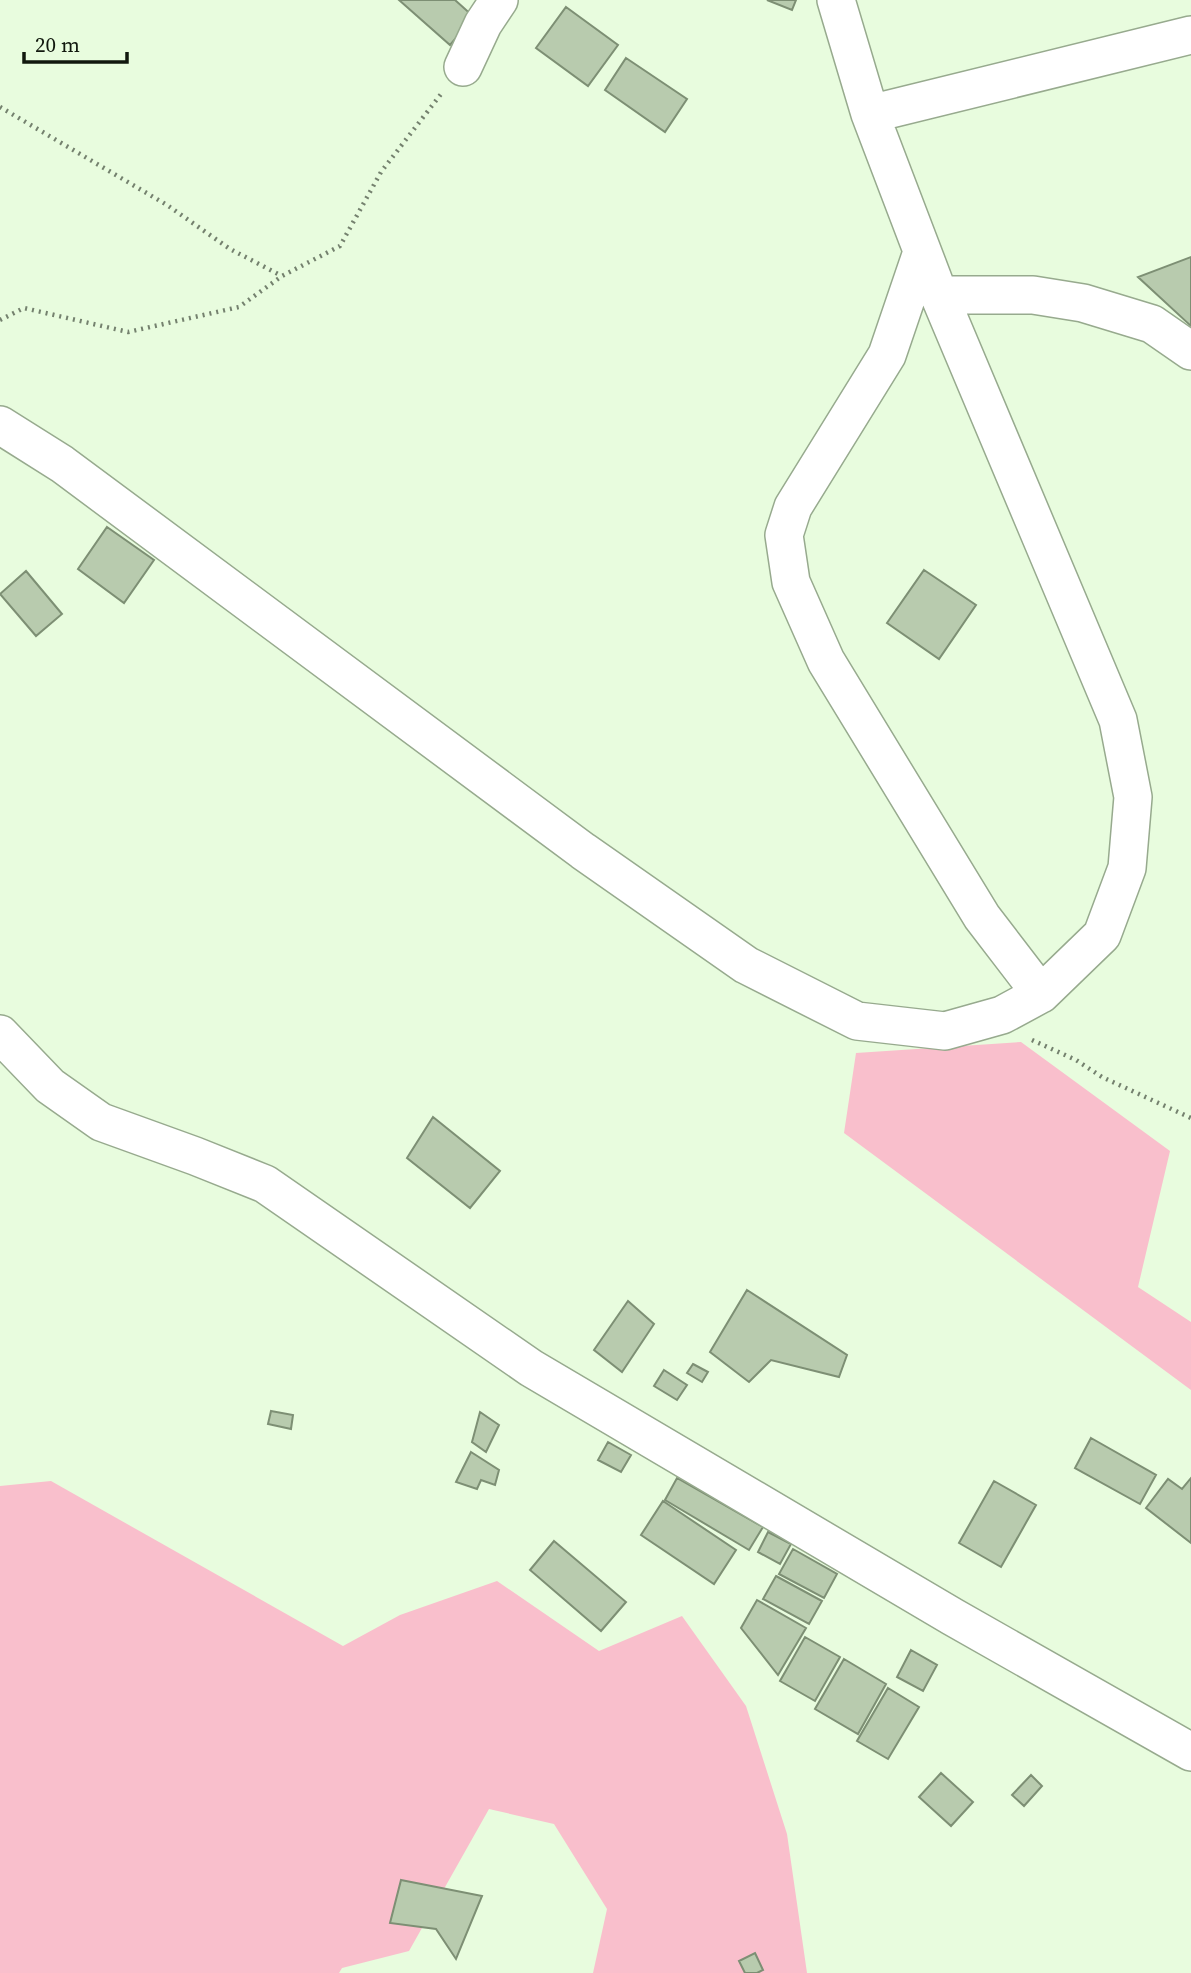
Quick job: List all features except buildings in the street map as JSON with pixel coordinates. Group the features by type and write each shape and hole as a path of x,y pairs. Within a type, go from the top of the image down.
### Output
{"street":[{"path":"463,67 483,24 499,0"},
{"path":"0,425 62,464 583,851 746,965 857,1021 946,1031 1002,1015 1041,994 1102,935 1127,869 1133,797 1118,720 922,252 870,114 836,0"},
{"path":"870,114 1191,35"},
{"path":"922,252 887,355 793,507 784,535 791,582 833,673 982,917 1041,994"},
{"path":"939,295 1033,295 1083,303 1152,324 1191,351"},
{"path":"0,1034 50,1086 101,1122 265,1184 531,1368 882,1576 1191,1752"}],"path":[{"path":"0,320 24,308 128,332 239,307 282,275 340,246 381,172 463,67"},
{"path":"0,107 167,205 230,249 282,275"},
{"path":"1002,1015 1008,1029 1191,1118"}],"shaded area":[{"path":"1021,1042 1170,1151 1138,1287 1191,1322 1191,1390 844,1133 856,1053"},
{"path":"51,1481 343,1646 400,1615 497,1581 599,1651 682,1616 746,1706 787,1834 807,1973 593,1973 607,1909 554,1824 489,1809 409,1951 342,1968 339,1973 0,1973 0,1486"}]}
